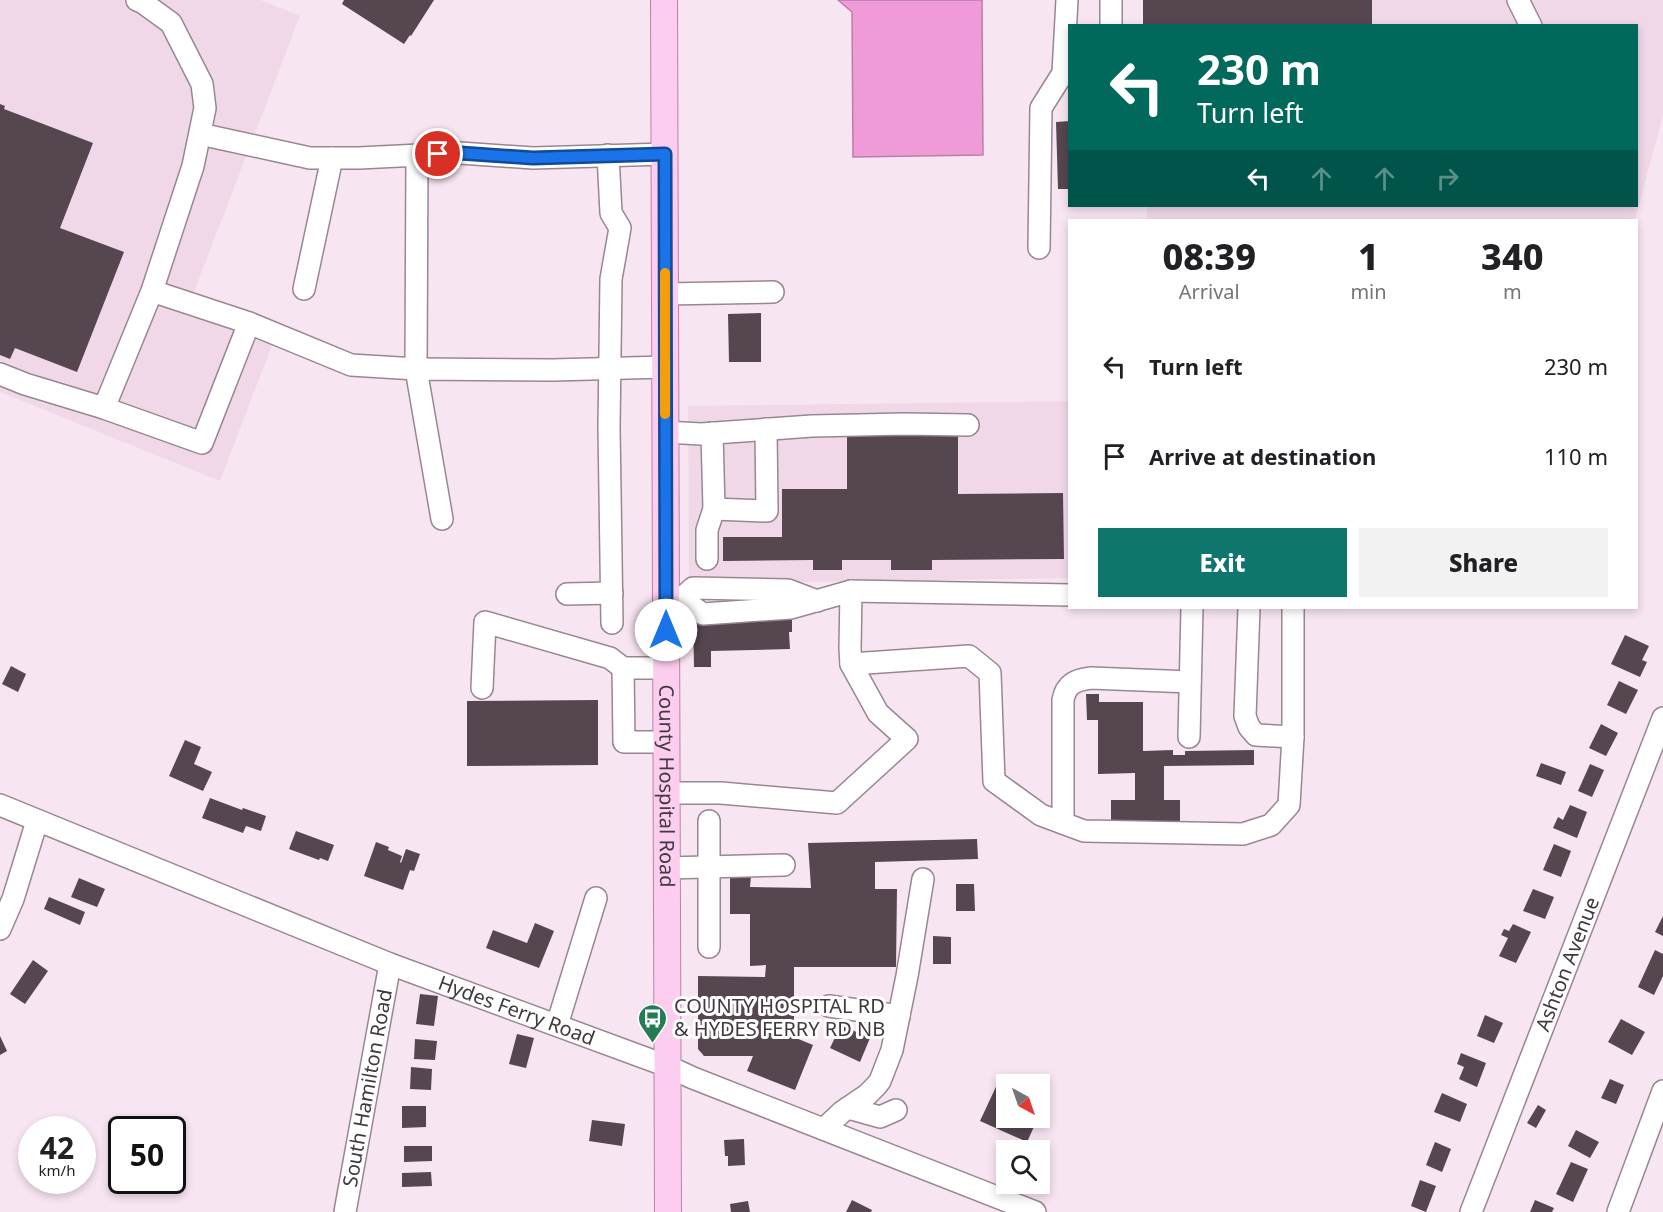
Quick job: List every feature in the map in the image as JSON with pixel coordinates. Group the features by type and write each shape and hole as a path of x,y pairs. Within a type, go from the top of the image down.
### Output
{"main road":[{"name":"County Hospital Road","path":"664,0 665,432 673,596 666,668 668,1212"}],"street":[{"path":"104,408 152,291 193,166 205,108 202,84 171,23 137,0"},
{"path":"1039,248 1041,108 1062,86 1067,0"},
{"path":"1111,0 1111,24"},
{"path":"1518,0 1530,24"},
{"path":"200,134 310,158 460,153 533,158 665,154"},
{"path":"417,155 416,369 442,519"},
{"path":"608,155 611,213 620,228 611,279 609,427 612,623"},
{"path":"304,289 332,158"},
{"path":"152,291 249,323 351,365 416,369 553,370 665,367"},
{"path":"665,294 773,292"},
{"path":"0,374 202,443 249,323"},
{"path":"665,432 701,434 812,426 969,425"},
{"path":"714,510 767,511 766,429"},
{"path":"707,559 706,530 714,510 712,433"},
{"path":"667,793 721,793 837,803 907,739 878,713 851,664 851,591"},
{"path":"673,596 703,614 791,609 851,591 1068,595"},
{"path":"567,594 612,593"},
{"path":"1189,737 1192,609"},
{"path":"1249,609 1245,716 1249,727 1256,735 1293,737"},
{"path":"851,664 969,656 990,673 994,781 1041,815 1084,831 1243,834 1271,825 1289,805 1293,737 1293,609"},
{"path":"482,688 485,622 610,658 623,668 666,668"},
{"path":"623,668 624,742 666,741"},
{"path":"1063,823 1063,700 1065,691 1071,683 1091,678 1190,682"},
{"name":"Ashton Avenue","path":"1471,1212 1663,718"},
{"name":"Hydes Ferry Road","path":"0,805 390,964 667,1066 1030,1211"},
{"path":"0,929 13,899 37,821"},
{"path":"709,821 709,947"},
{"path":"666,868 784,865"},
{"path":"824,1128 867,1095 880,1081 892,1050 923,879"},
{"path":"557,1025 596,898"},
{"name":"South Hamilton Road","path":"345,1212 390,964"},
{"path":"829,1006 899,1016"},
{"path":"1618,1212 1663,1091"},
{"path":"848,1108 880,1117 896,1110"}],"shaded area":[{"path":"0,0 261,0 300,16 192,297 279,327 220,481 0,392"},
{"path":"838,0 982,0 983,155 853,157 852,12"},
{"path":"1146,0 1663,0 1663,115 1635,219 1147,219 1147,207 1638,207 1638,24 1146,24"},
{"path":"1068,401 1068,578 689,584 688,406"}],"building":[{"path":"344,0 434,0 404,44 342,4"},
{"path":"1143,0 1372,0 1372,24 1143,24"},
{"path":"0,104 5,106 4,109 93,143 60,228 124,252 77,372 15,348 10,359 0,355"},
{"path":"1068,121 1068,189 1058,189 1056,122"},
{"path":"761,313 761,362 729,362 728,314"},
{"path":"958,429 958,494 1063,493 1064,559 932,560 932,570 891,570 891,560 842,560 842,570 813,570 813,560 723,561 723,537 782,537 782,489 847,489 847,430"},
{"path":"792,615 792,632 789,632 790,649 711,651 711,667 694,667 693,618"},
{"path":"1625,635 1649,646 1642,660 1647,662 1640,677 1611,664"},
{"path":"11,666 26,674 18,692 2,684"},
{"path":"1619,681 1638,690 1626,714 1607,705"},
{"path":"1086,694 1099,694 1099,702 1143,702 1143,751 1173,750 1173,755 1185,755 1185,751 1254,750 1254,765 1164,766 1164,800 1180,800 1180,821 1111,822 1111,800 1135,800 1135,773 1098,774 1098,720 1087,720"},
{"path":"598,700 598,765 467,766 467,701"},
{"path":"1601,724 1618,733 1606,756 1589,748"},
{"path":"185,740 201,747 194,764 212,772 203,791 169,776"},
{"path":"1541,763 1566,772 1561,785 1536,776"},
{"path":"1590,764 1604,770 1592,797 1578,791"},
{"path":"210,798 266,816 261,831 246,826 243,833 202,818"},
{"path":"1570,805 1587,812 1577,838 1553,828 1558,817 1563,820"},
{"path":"296,831 334,845 328,861 289,849"},
{"path":"977,839 978,859 875,862 875,889 897,889 896,967 794,967 794,1025 764,1025 813,1045 795,1090 747,1071 753,1056 704,1056 698,1049 698,976 765,977 766,965 750,966 750,914 730,914 730,876 751,876 750,887 811,888 808,843"},
{"path":"376,842 402,856 401,863 406,849 420,854 414,871 410,870 403,890 364,876"},
{"path":"1554,844 1571,851 1561,877 1543,870"},
{"path":"79,878 105,889 97,907 71,897"},
{"path":"956,884 974,884 975,911 956,911"},
{"path":"1533,889 1554,897 1545,919 1523,911"},
{"path":"49,897 85,912 80,925 44,909"},
{"path":"1663,916 1663,936 1655,932"},
{"path":"535,923 554,931 539,968 486,948 493,930 527,943"},
{"path":"1513,924 1531,932 1516,963 1499,956 1508,938 1501,935 1504,929 1509,931"},
{"path":"933,936 951,937 951,964 933,964"},
{"path":"1655,950 1663,954 1663,976 1654,995 1638,987"},
{"path":"33,960 48,971 25,1004 10,994"},
{"path":"420,994 438,996 434,1026 416,1024"},
{"path":"1485,1015 1503,1023 1494,1043 1477,1036"},
{"path":"1621,1019 1645,1032 1632,1055 1608,1042"},
{"path":"841,1025 870,1038 860,1062 830,1048"},
{"path":"517,1034 534,1038 526,1068 509,1064"},
{"path":"0,1036 7,1051 0,1055"},
{"path":"415,1039 437,1041 435,1060 414,1059"},
{"path":"1461,1053 1486,1063 1477,1087 1459,1079 1464,1067 1457,1064"},
{"path":"411,1067 432,1069 431,1090 410,1089"},
{"path":"1610,1079 1624,1085 1616,1104 1601,1098"},
{"path":"996,1087 996,1128 1033,1128 1028,1140 1023,1140 980,1121"},
{"path":"1442,1093 1467,1104 1460,1122 1434,1112"},
{"path":"1538,1105 1546,1110 1536,1128 1527,1123"},
{"path":"402,1106 426,1106 426,1127 402,1128"},
{"path":"592,1120 625,1124 622,1146 589,1141"},
{"path":"1576,1130 1599,1142 1590,1158 1568,1146"},
{"path":"744,1139 745,1165 728,1166 724,1140"},
{"path":"1435,1142 1451,1149 1442,1172 1426,1165"},
{"path":"404,1146 432,1146 432,1161 404,1162"},
{"path":"1571,1162 1588,1169 1573,1202 1556,1194"},
{"path":"431,1172 432,1186 402,1187 402,1173"},
{"path":"1420,1180 1436,1186 1426,1212 1411,1206"},
{"path":"852,1200 872,1210 871,1212 846,1212"},
{"path":"1535,1200 1554,1208 1552,1212 1530,1212"},
{"path":"748,1201 750,1212 731,1212 730,1204"}],"slow traffic":[{"path":"665,273 665,414"}],"place":[{"name":"COUNTY HOSPITAL RD & HYDES FERRY RD NB","path":"653,1044"}],"route":[{"path":"438,154 460,153 533,158 665,154 666,630"}]}
